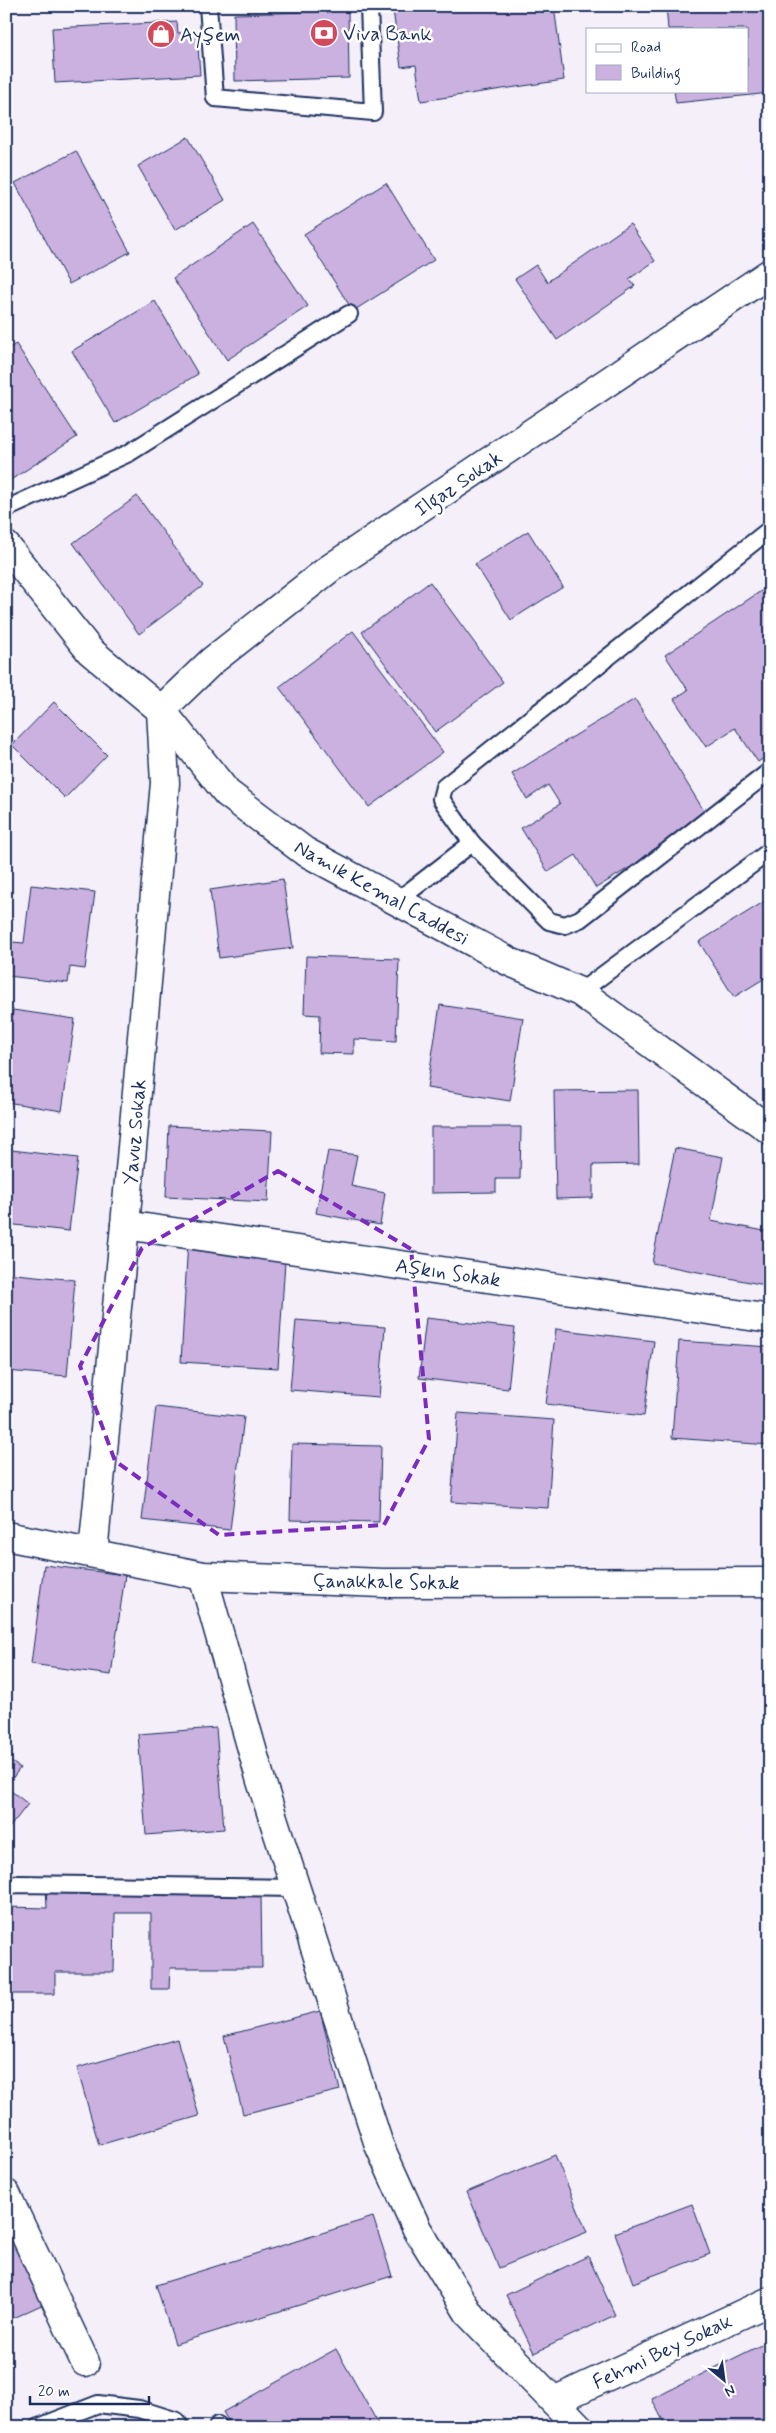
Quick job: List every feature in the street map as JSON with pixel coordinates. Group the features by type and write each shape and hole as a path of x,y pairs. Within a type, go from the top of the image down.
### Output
{"street":[{"name":"Ilgaz Sokak","path":"161,710 212,661 329,569 770,273"},
{"name":"Namık Kemal Caddesi","path":"6,546 90,651 161,710 227,793 304,851 510,962 580,992 770,1130"},
{"name":"Yavuz Sokak","path":"93,1553 165,783 161,710"},
{"name":"Aşkın Sokak","path":"125,1226 770,1319"},
{"name":"Çanakkale Sokak","path":"6,1536 203,1576 383,1583 770,1582"},
{"path":"203,1576 261,1781 380,2145 416,2229 470,2315 579,2427"},
{"path":"6,2194 85,2362"},
{"name":"Fehmi Bey Sokak","path":"554,2401 770,2301"}],"lane":[{"path":"208,6 215,98 373,112 369,6"},
{"path":"6,509 129,453 349,314"},
{"path":"770,529 444,787 441,799 472,843 549,922 565,926 580,919 770,772"},
{"path":"397,901 472,843"},
{"path":"580,992 770,852"},
{"path":"6,1886 18,1884 296,1888"},
{"path":"39,2427 98,2404 139,2409 177,2421 180,2427"}],"highlighted area":[{"path":"278,1171 411,1249 429,1439 384,1525 219,1535 115,1461 80,1366 142,1248"}],"building":[{"path":"420,6 554,6 564,80 421,101 416,65 401,67 393,10"},
{"path":"666,6 770,6 770,93 676,103 674,92 748,92 748,28 668,28"},
{"path":"348,11 349,78 235,81 234,14"},
{"path":"177,22 178,33 197,32 200,75 55,83 52,28"},
{"path":"188,137 225,200 175,230 138,166"},
{"path":"76,151 130,252 69,284 15,183"},
{"path":"386,183 434,260 353,311 304,234"},
{"path":"253,224 308,306 227,360 173,278"},
{"path":"630,224 655,261 629,279 635,286 557,340 515,279 536,265 547,282"},
{"path":"155,301 198,374 115,423 72,351"},
{"path":"16,344 77,437 6,483 6,350"},
{"path":"137,496 203,586 139,634 73,543"},
{"path":"528,531 563,587 511,620 475,564"},
{"path":"430,582 503,682 435,732 362,632"},
{"path":"770,585 770,754 758,762 735,728 706,747 674,699 688,690 665,655"},
{"path":"353,631 443,752 369,807 279,687"},
{"path":"635,699 709,819 596,888 576,855 548,872 521,828 560,804 548,785 527,799 512,774"},
{"path":"54,702 107,755 65,798 12,745"},
{"path":"283,879 293,948 219,958 210,890"},
{"path":"31,885 95,892 85,969 70,967 68,983 8,976 12,942 24,943"},
{"path":"770,898 770,975 734,997 699,942"},
{"path":"306,956 399,959 396,1041 354,1039 354,1054 319,1053 320,1015 304,1014"},
{"path":"440,1005 523,1018 510,1101 427,1088"},
{"path":"13,1010 75,1019 62,1111 6,1102 6,1056"},
{"path":"638,1090 639,1164 593,1165 593,1198 556,1199 554,1091"},
{"path":"169,1126 272,1131 268,1202 166,1197"},
{"path":"431,1127 521,1127 520,1179 496,1179 496,1192 431,1193"},
{"path":"675,1148 723,1157 711,1221 770,1232 770,1286 652,1263"},
{"path":"12,1150 78,1158 69,1231 6,1224 6,1196"},
{"path":"328,1151 357,1155 351,1186 385,1193 380,1225 316,1213"},
{"path":"188,1240 286,1246 278,1368 181,1362"},
{"path":"6,1273 75,1280 67,1376 6,1371"},
{"path":"426,1318 515,1328 508,1389 419,1378"},
{"path":"296,1320 385,1327 379,1397 290,1390"},
{"path":"556,1329 654,1341 644,1416 546,1404"},
{"path":"679,1341 770,1347 770,1445 672,1438"},
{"path":"156,1407 244,1417 230,1530 142,1520"},
{"path":"458,1413 554,1420 548,1508 451,1502"},
{"path":"292,1444 381,1446 379,1522 290,1520"},
{"path":"44,1565 125,1575 111,1675 31,1664"},
{"path":"216,1728 224,1829 146,1835 138,1734"},
{"path":"6,1758 20,1768 6,1787"},
{"path":"6,1787 28,1804 6,1832"},
{"path":"46,1887 261,1894 262,1968 170,1968 169,1989 151,1989 151,1913 115,1913 114,1972 55,1972 55,1994 6,1994 6,1907 47,1908"},
{"path":"320,2011 340,2090 243,2114 224,2036"},
{"path":"177,2039 199,2116 99,2145 77,2068"},
{"path":"555,2155 587,2232 499,2268 467,2192"},
{"path":"692,2204 710,2254 633,2283 615,2233"},
{"path":"373,2217 392,2276 175,2344 156,2285"},
{"path":"6,2222 46,2303 6,2321"},
{"path":"588,2256 615,2315 534,2353 506,2295"},
{"path":"763,2344 770,2358 770,2427 666,2427 652,2399"},
{"path":"336,2349 380,2427 232,2427 223,2412"},
{"path":"502,2422 529,2427 494,2427"}],"place":[{"name":"Viva Bank","path":"324,33"},
{"name":"Ayşem","path":"161,34"}]}
